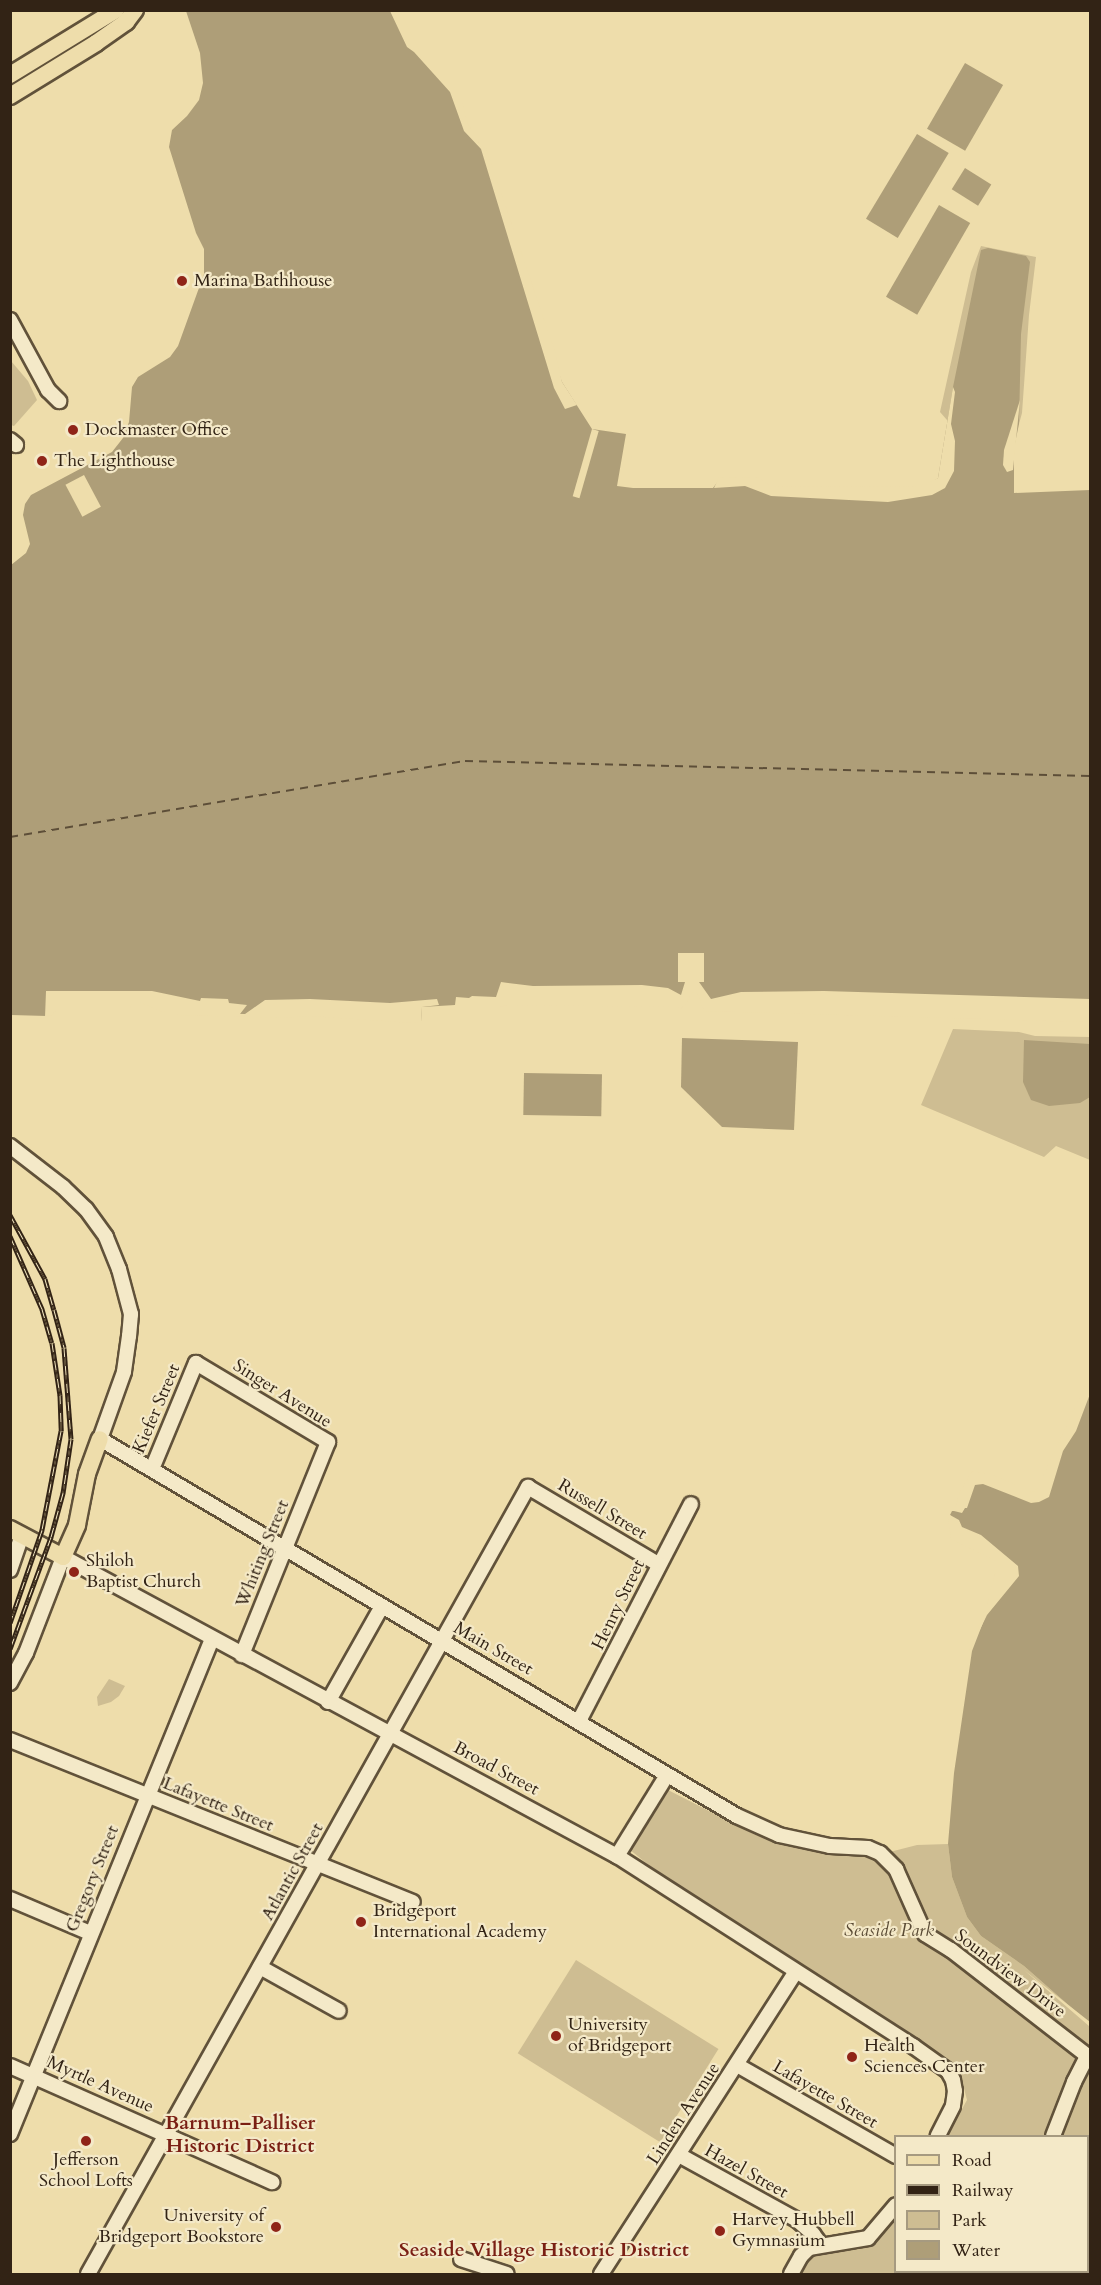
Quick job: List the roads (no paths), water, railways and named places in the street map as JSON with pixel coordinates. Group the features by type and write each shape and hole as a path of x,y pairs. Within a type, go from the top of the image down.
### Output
{"main road":[{"path":"10,75 116,10"},
{"path":"10,96 96,43 126,22 135,10"},
{"path":"63,1557 77,1526 85,1482 100,1439"},
{"name":"Broad Street","path":"16,1532 63,1557"}],"street":[{"path":"10,320 48,390 59,400"},
{"path":"10,1146 63,1187 86,1209 106,1237 119,1269 131,1314 129,1336 124,1372 100,1439"},
{"name":"Singer Avenue","path":"196,1363 328,1442 318,1466"},
{"name":"Kiefer Street","path":"152,1468 196,1363"},
{"name":"Main Street","path":"100,1439 737,1816 772,1833 815,1844 868,1848 880,1853"},
{"name":"Whiting Street","path":"242,1655 318,1466"},
{"name":"Russell Street","path":"528,1487 658,1564"},
{"name":"Atlantic Street","path":"88,2274 391,1736 528,1487"},
{"name":"Henry Street","path":"579,1721 658,1564 691,1504"},
{"path":"10,1570 16,1532"},
{"path":"10,1683 26,1653 63,1557"},
{"name":"Broad Street","path":"63,1557 617,1856 948,2070 955,2091 953,2106 938,2135"},
{"path":"328,1702 382,1606"},
{"name":"Gregory Street","path":"10,2134 212,1638"},
{"name":"Lafayette Street","path":"10,1740 317,1866 413,1902"},
{"path":"617,1856 667,1775"},
{"name":"Soundview Drive","path":"880,1853 896,1869 925,1934 951,1950 1089,2057"},
{"path":"10,1899 90,1933"},
{"path":"260,1967 339,2011"},
{"name":"Linden Avenue","path":"601,2274 796,1971"},
{"path":"1053,2135 1074,2082 1089,2057"},
{"name":"Lafayette Street","path":"737,2065 894,2155"},
{"name":"Myrtle Avenue","path":"10,2066 272,2182"},
{"name":"Hazel Street","path":"679,2155 797,2220 813,2234 821,2245"},
{"path":"791,2274 809,2247 868,2238 894,2207"},
{"path":"460,2259 507,2274"}],"water":[{"path":"186,11 395,11 417,52 449,84 465,125 483,149 562,382 592,429 626,434 617,486 713,488 719,480 768,489 922,490 938,478 953,387 981,250 988,248 1026,256 1030,262 1021,334 1019,424 1014,448 1014,493 1090,490 1090,1019 705,1008 700,992 691,990 683,1003 469,1004 469,998 456,997 455,1005 422,1007 421,1022 310,1013 283,1015 200,1013 143,1001 56,1007 47,1016 11,1015 11,565 26,553 30,544 23,515 25,504 31,495 112,452 123,438 129,422 132,387 138,377 170,357 178,346 204,274 204,249 196,233 169,147 172,130 199,100 203,83 200,53"},
{"path":"965,63 1003,85 965,151 927,129"},
{"path":"917,134 949,153 898,238 866,219"},
{"path":"965,168 991,184 978,206 952,189"},
{"path":"939,205 970,223 917,315 886,297"},
{"path":"682,1038 798,1042 794,1130 722,1127 681,1087"},
{"path":"1024,1040 1090,1044 1090,1097 1080,1103 1049,1106 1031,1100 1023,1082"},
{"path":"524,1073 602,1074 601,1116 523,1115"},
{"path":"1090,1378 1090,2024 1024,1966 981,1936 967,1917 952,1877 948,1844 954,1773 972,1651 991,1602 1002,1560 982,1553 950,1515 952,1511 956,1511 973,1474 1033,1495 1040,1492"}],"railway":[{"path":"10,1215 45,1279 54,1310 64,1348 71,1439 63,1493 51,1537 10,1649"},
{"path":"10,1236 42,1309 52,1343 60,1395 61,1431 42,1530 10,1623"}],"place":[{"name":"Marina Bathhouse","path":"182,281"},
{"name":"Dockmaster Office","path":"73,430"},
{"name":"The Lighthouse","path":"42,461"},
{"name":"Shiloh Baptist Church","path":"74,1572"},
{"name":"Bridgeport International Academy","path":"361,1922"},
{"name":"University of Bridgeport","path":"556,2036"},
{"name":"Health Sciences Center","path":"852,2057"},
{"name":"Jefferson School Lofts","path":"86,2141"},
{"name":"University of Bridgeport Bookstore","path":"276,2227"},
{"name":"Harvey Hubbell Gymnasium","path":"720,2231"}],"district":[{"name":"Barnum–Palliser Historic District","path":"240,2134"},
{"name":"Seaside Village Historic District","path":"544,2249"}],"park label":[{"name":"Seaside Park","path":"889,1931"}]}
